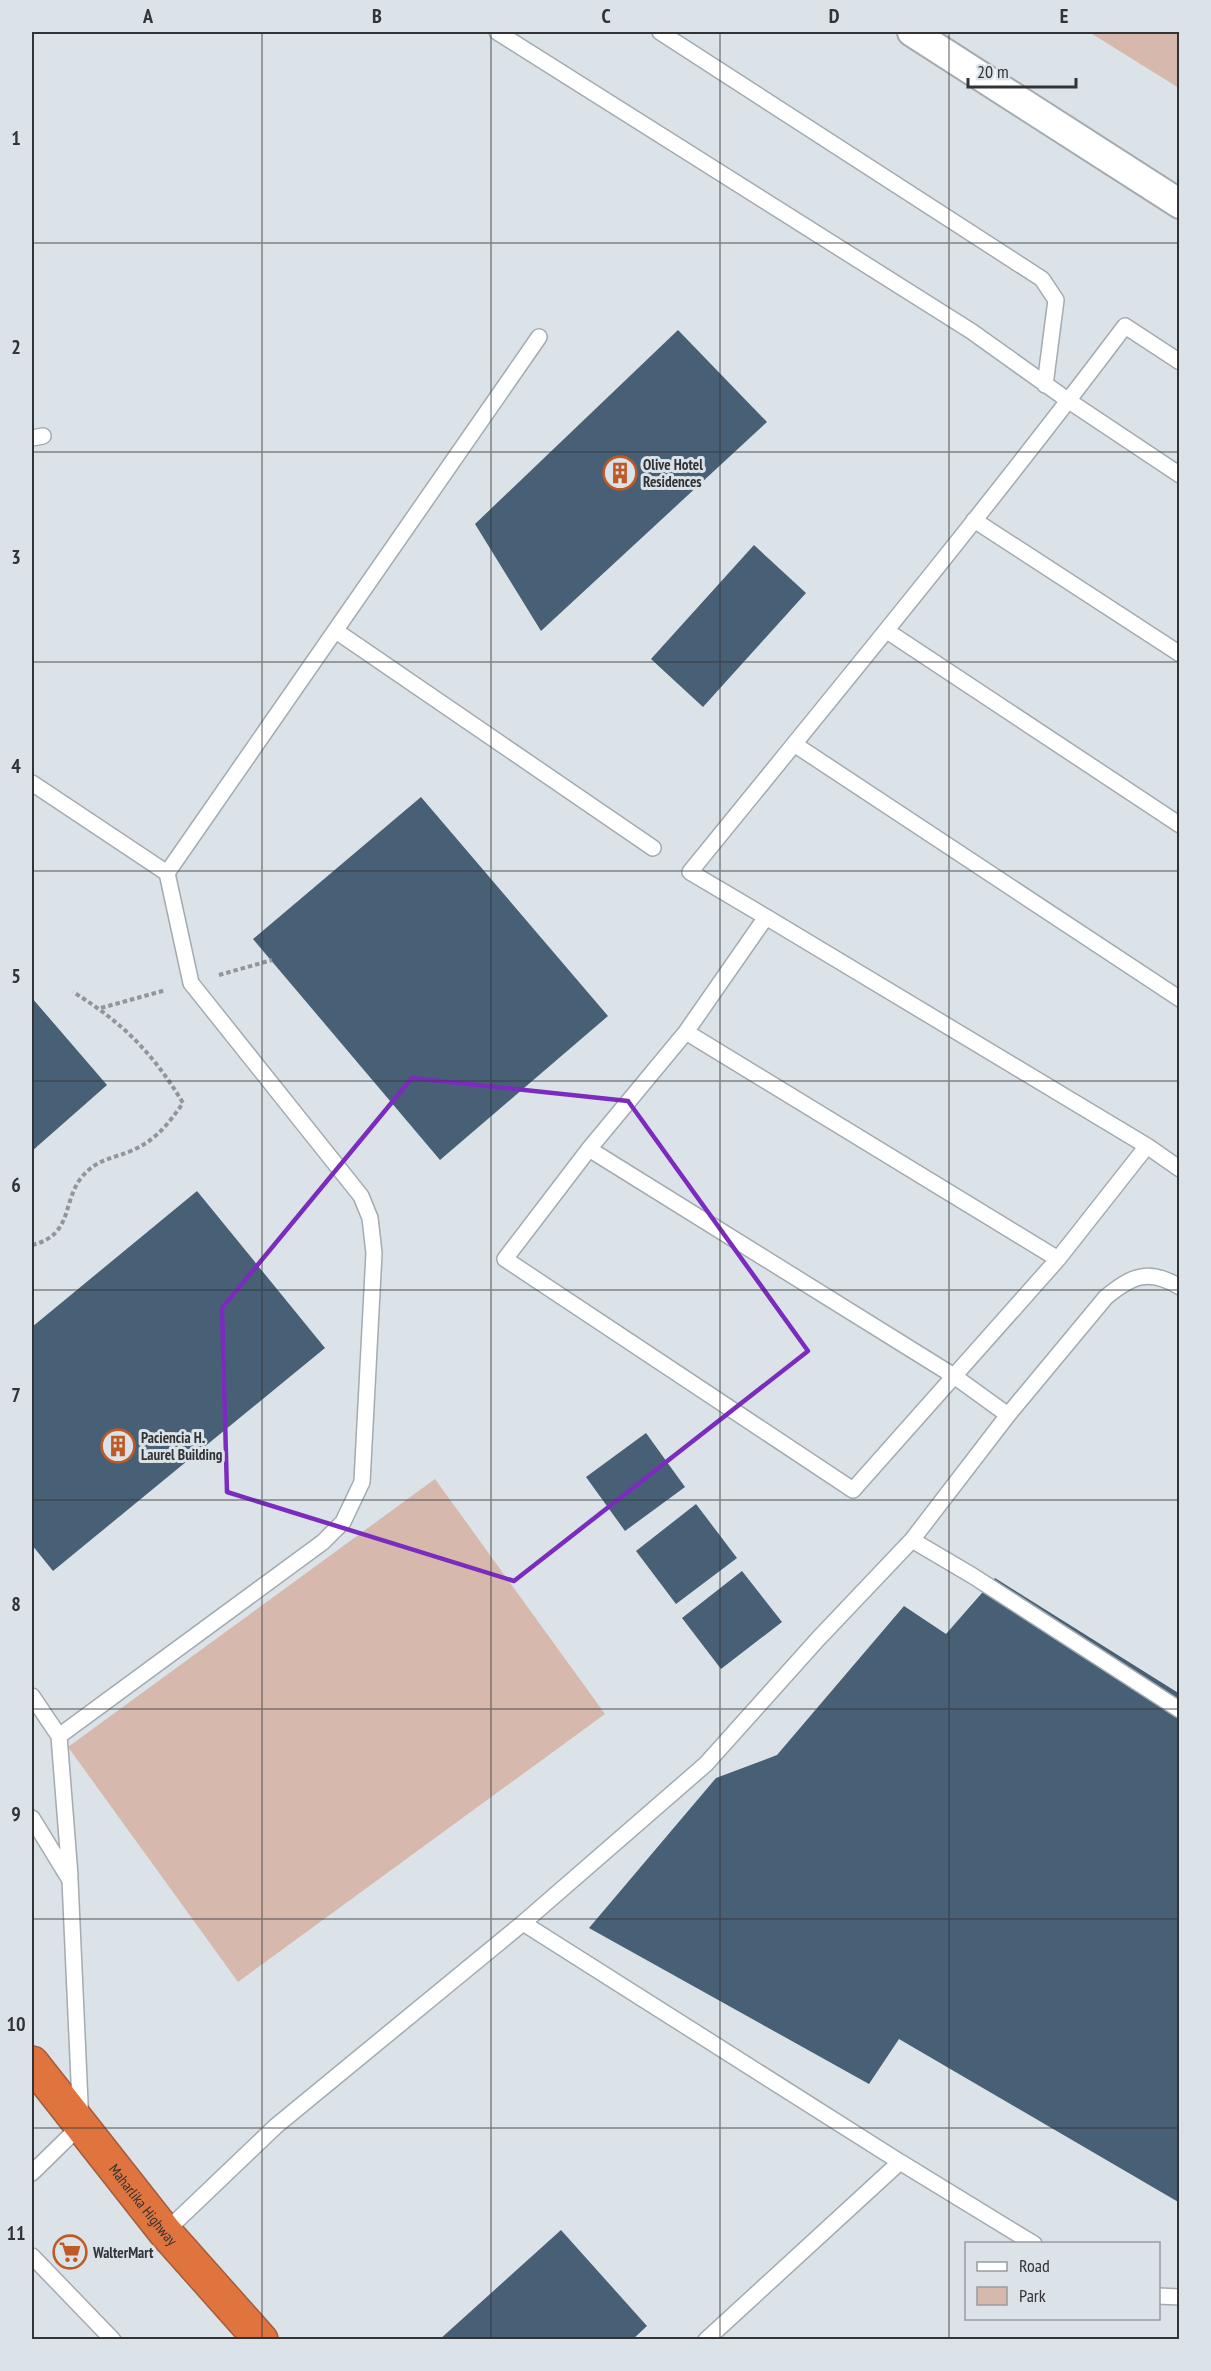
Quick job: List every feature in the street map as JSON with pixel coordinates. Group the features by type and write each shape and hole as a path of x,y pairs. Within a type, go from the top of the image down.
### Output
{"highway":[{"name":"Maharlika Highway","path":"32,2064 165,2232 261,2340"}],"street":[{"path":"912,32 1179,204"}],"lane":[{"path":"497,32 971,332 1179,475"},
{"path":"660,32 1042,279 1056,300 1045,385"},
{"path":"1179,362 1125,326 1069,401 887,631 690,872 1147,1146 1179,1169"},
{"path":"167,873 540,338"},
{"path":"974,520 1179,654"},
{"path":"336,631 653,848"},
{"path":"887,631 1179,825"},
{"path":"794,744 1179,999"},
{"path":"32,783 167,873 191,983 361,1196 370,1218 374,1253 362,1482 343,1522 323,1542 58,1736"},
{"path":"766,917 686,1032 589,1149 505,1259 853,1490 1058,1259 1147,1146"},
{"path":"686,1032 1058,1259"},
{"path":"589,1149 954,1376 1008,1415"},
{"path":"165,2232 276,2126 523,1923 706,1764 818,1639 912,1540 1008,1415 1106,1297 1123,1283 1146,1274 1169,1281 1179,1287"},
{"path":"912,1540 983,1582 1179,1710"},
{"path":"32,1696 58,1736 70,1880 81,2125 32,2174"},
{"path":"32,1818 70,1880"},
{"path":"523,1923 900,2162 1031,2242"},
{"path":"706,2340 900,2162"},
{"path":"32,2256 113,2340"},
{"path":"1160,2296 1179,2297"}],"path":[{"path":"32,1245 59,1230 81,1179 103,1159 134,1150 162,1132 183,1103 143,1045 100,1008 73,992"}],"highlighted area":[{"path":"412,1078 628,1101 808,1351 514,1581 227,1492 222,1308"}],"green space":[{"path":"1089,32 1179,32 1179,88"},
{"path":"435,1479 605,1714 238,1982 68,1747"}],"building":[{"name":"Olive Hotel Residences","path":"678,330 767,422 541,631 475,524"},
{"path":"754,545 806,593 703,707 651,659"},
{"path":"421,797 608,1016 440,1160 253,939"},
{"path":"32,998 107,1085 32,1151"},
{"name":"Paciencia H. Laurel Building","path":"197,1191 325,1348 53,1571 32,1545 32,1327"},
{"path":"646,1433 685,1487 625,1531 586,1477"},
{"path":"696,1504 737,1558 676,1604 636,1551"},
{"path":"742,1571 782,1622 721,1669 682,1618"},
{"path":"995,1578 1180,1694 1180,2203 899,2039 869,2084 589,1928 716,1778 777,1755 904,1606 946,1634"},
{"path":"561,2230 647,2326 632,2340 439,2340"}],"place":[{"name":"Olive Hotel Residences","path":"620,473"},
{"name":"Paciencia H. Laurel Building","path":"118,1446"},
{"name":"WalterMart","path":"70,2252"}]}
